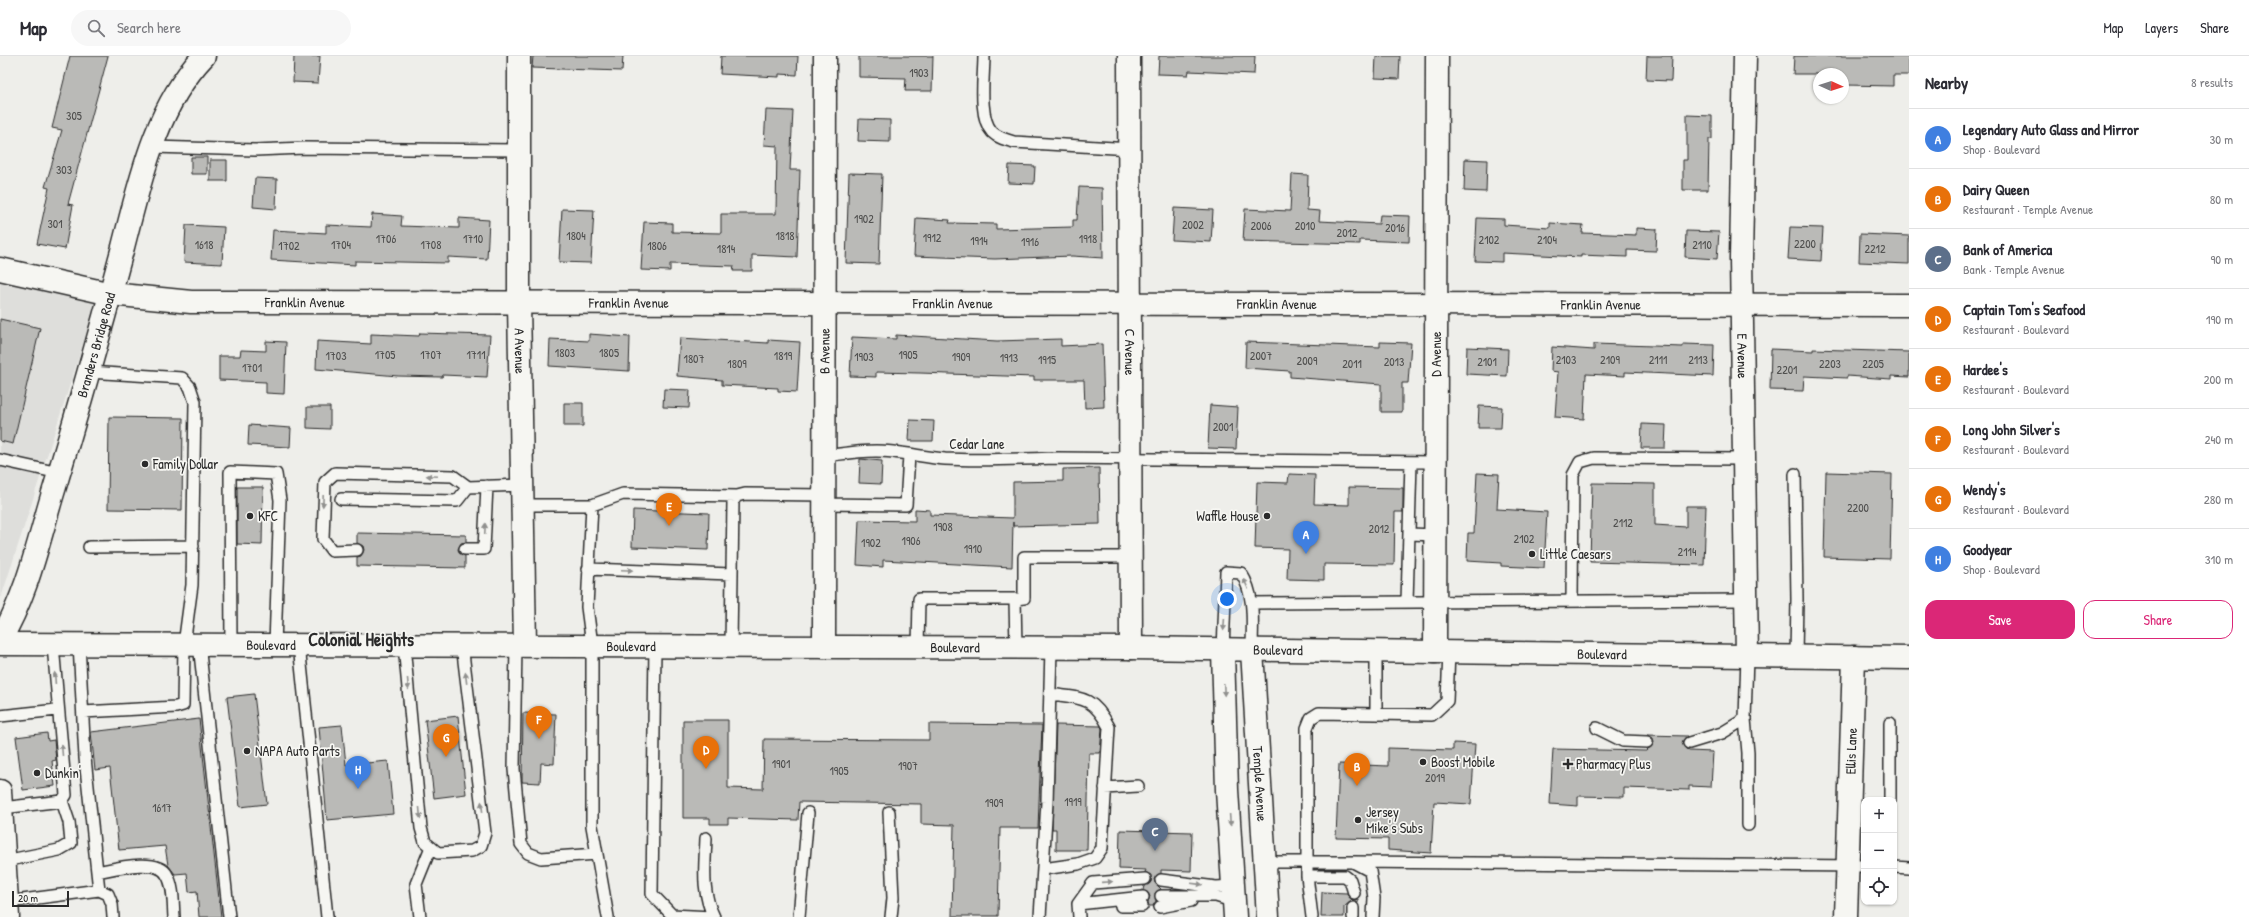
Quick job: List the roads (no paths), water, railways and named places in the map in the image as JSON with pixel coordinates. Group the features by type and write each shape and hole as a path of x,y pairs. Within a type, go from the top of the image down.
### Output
{"street":[{"name":"A Avenue","path":"519,56 519,303 523,495 520,645"},
{"name":"B Avenue","path":"824,647 825,56"},
{"name":"C Avenue","path":"1129,56 1131,149 1131,648"},
{"name":"D Avenue","path":"1437,56 1435,602 1442,652"},
{"name":"E Avenue","path":"1745,56 1742,305 1747,656"},
{"name":"Branders Bridge Road","path":"0,640 22,598 89,372 134,207 153,147 164,116 177,91 199,58"},
{"name":"Franklin Avenue","path":"0,269 110,294 191,302 1909,305"},
{"name":"Boulevard","path":"0,644 1131,648 1223,651 1376,651 1909,658"},
{"name":"Temple Avenue","path":"1252,650 1268,917"},
{"path":"1223,651 1230,900"},
{"name":"Ellis Lane","path":"1846,917 1856,866 1854,657"},
{"path":"1,800 7,910"}],"lane":[{"path":"984,56 983,107 987,123 992,131 1001,138 1014,142 1131,149"},
{"path":"153,147 256,150 304,148 518,150"},
{"path":"83,712 176,708 183,705 191,645 193,546 195,402 190,387 182,378 89,372"},
{"name":"Cedar Lane","path":"824,456 858,451 877,451 944,459 998,461 1010,459 1058,458 1436,462"},
{"path":"357,550 332,551 323,539 325,482 335,473 453,476 468,486 487,486 523,495 592,505 624,494 824,499 906,505 909,455"},
{"path":"1572,602 1573,475 1580,462 1594,458 1743,459"},
{"path":"0,460 59,473"},
{"path":"1406,602 1410,534 1411,462"},
{"path":"231,645 230,472 276,474 280,500 275,645"},
{"path":"1794,474 1797,599 1796,656"},
{"path":"341,499 457,501 468,486"},
{"path":"465,549 484,549 487,486"},
{"path":"731,646 733,501 737,496"},
{"path":"592,505 587,607 592,646 592,826 608,917"},
{"path":"1410,534 1435,535"},
{"path":"89,548 193,546"},
{"path":"918,648 919,599 1024,598 1024,557 1131,557"},
{"path":"588,569 732,574"},
{"path":"1223,651 1226,572 1241,573 1248,584 1252,603 1252,650"},
{"path":"1015,599 1016,648"},
{"path":"1252,603 1746,600"},
{"path":"79,644 85,758 99,890"},
{"path":"53,645 57,710 66,795 62,801"},
{"path":"191,645 229,917"},
{"path":"299,645 327,917"},
{"path":"404,645 421,828 425,842 438,853 472,851 481,846 485,833 462,645"},
{"path":"520,645 514,769 521,844 528,853 541,858 597,854"},
{"path":"655,646 652,894 672,915 713,917 705,892 706,838"},
{"path":"1040,917 1047,818 1051,648"},
{"path":"1376,651 1376,714"},
{"path":"1312,917 1307,863 1308,728 1312,718 1319,713 1432,715 1447,701 1442,652"},
{"path":"1747,656 1745,719 1748,753 1748,825"},
{"path":"1043,869 1078,864 1095,858 1102,848 1109,727 1100,710 1083,698 1050,694"},
{"path":"0,716 57,710"},
{"path":"1689,743 1722,733 1745,719"},
{"path":"1890,723 1890,797"},
{"path":"1597,728 1623,740 1647,742"},
{"path":"1105,788 1138,786"},
{"path":"1,800 62,801"},
{"path":"5,861 59,850 71,843 69,822 62,801"},
{"path":"889,812 893,898 891,917"},
{"path":"799,917 808,813"},
{"path":"420,917 416,884 431,847"},
{"path":"1264,862 1856,866"},
{"path":"1353,862 1370,871 1374,898 1373,917"},
{"path":"97,872 140,866 158,866 167,873 170,883 174,917"},
{"path":"1897,867 1909,868"},
{"path":"1307,876 1345,876 1350,880 1354,893"},
{"path":"1079,909 1093,883 1145,879"},
{"path":"1161,880 1216,887 1230,900"},
{"path":"7,910 99,890 108,894 112,904 113,917"},
{"path":"1160,901 1230,900"},
{"path":"1079,909 1142,902"}],"place":[{"name":"Family Dollar","path":"145,464"},
{"name":"KFC","path":"250,516"},
{"name":"Waffle House","path":"1267,516"},
{"name":"Hardee's","path":"669,526"},
{"name":"Legendary Auto Glass and Mirror","path":"1306,554"},
{"name":"Little Caesars","path":"1532,554"},
{"name":"Long John Silver's","path":"539,739"},
{"name":"NAPA Auto Parts","path":"247,751"},
{"name":"Wendy's","path":"446,757"},
{"name":"Boost Mobile","path":"1423,762"},
{"name":"Pharmacy Plus","path":"1568,764"},
{"name":"Captain Tom's Seafood","path":"706,769"},
{"name":"Dunkin'","path":"37,773"},
{"name":"Dairy Queen","path":"1357,786"},
{"name":"Goodyear","path":"358,789"},
{"name":"Jersey Mike's Subs","path":"1358,820"},
{"name":"Bank of America","path":"1155,851"}],"district":[{"name":"Colonial Heights","path":"361,640"}]}
